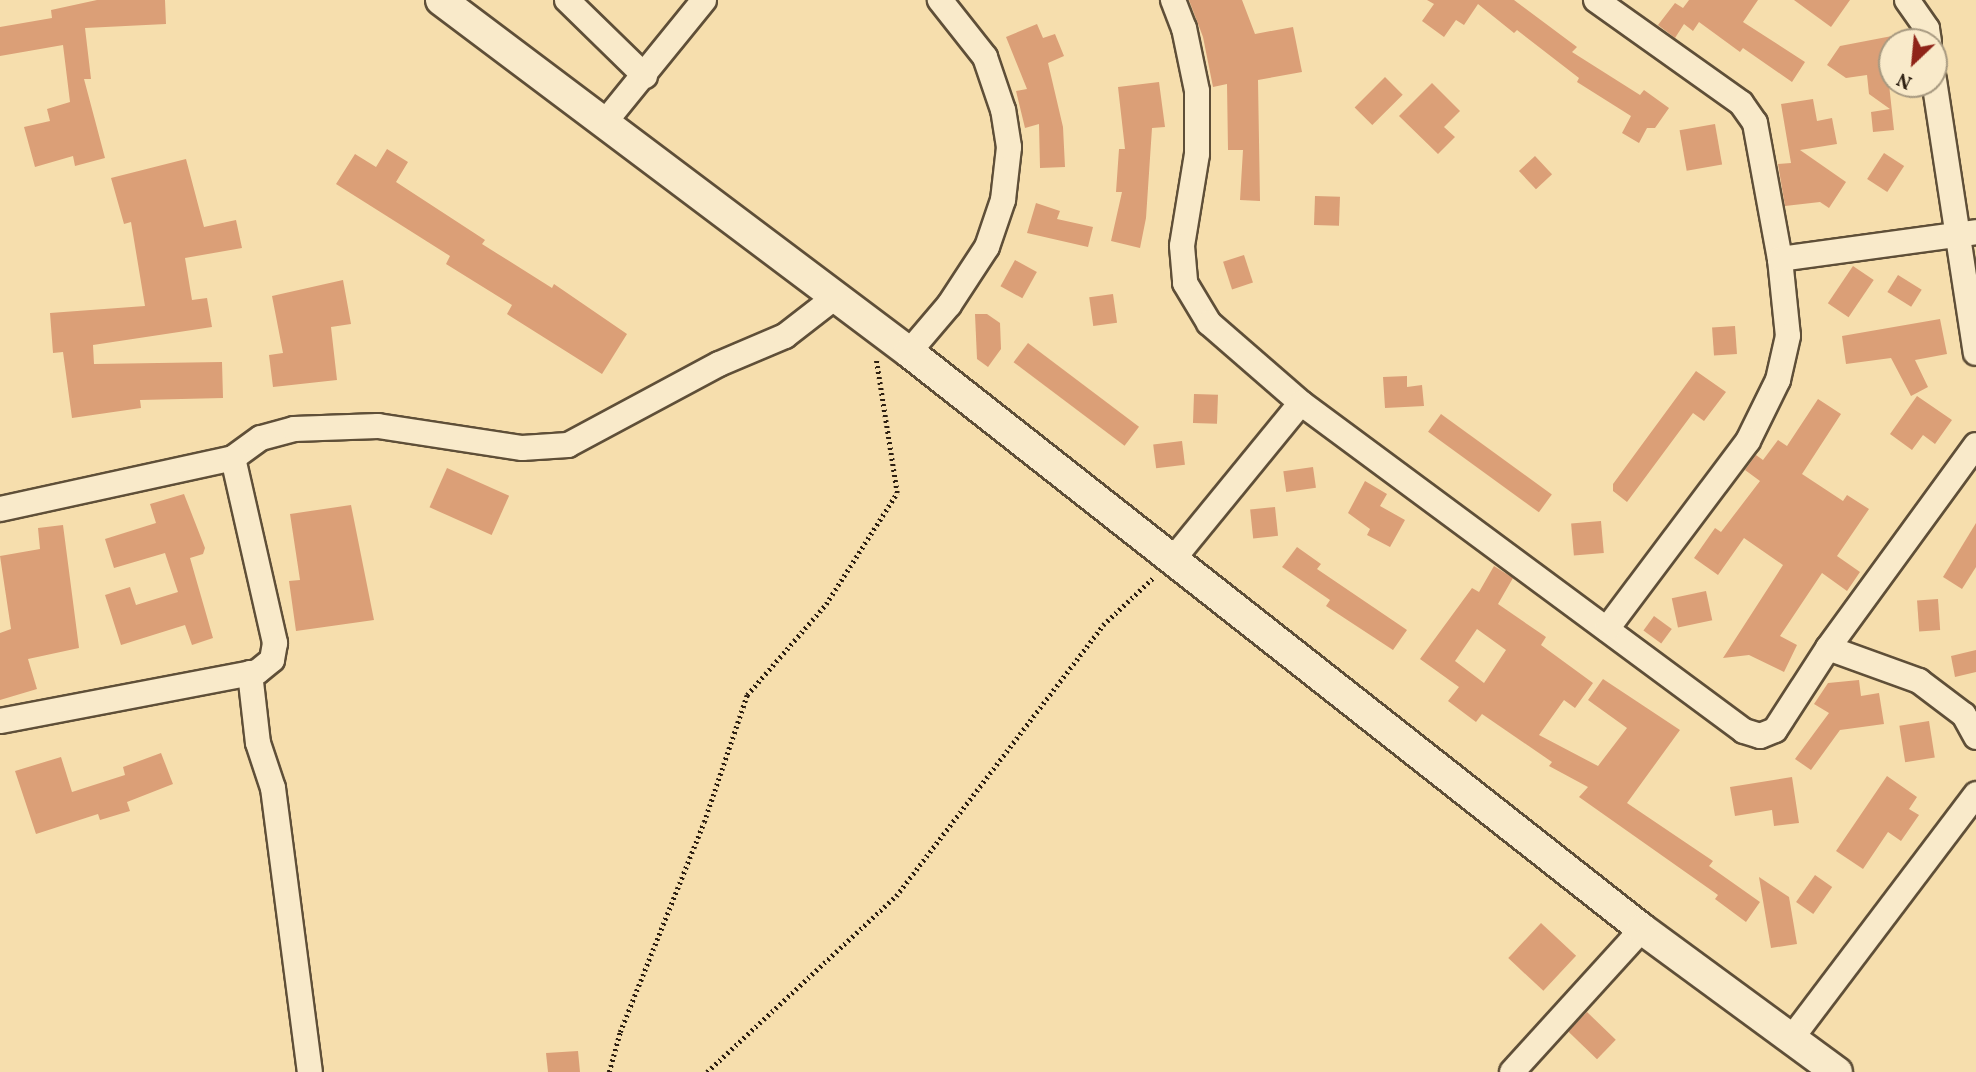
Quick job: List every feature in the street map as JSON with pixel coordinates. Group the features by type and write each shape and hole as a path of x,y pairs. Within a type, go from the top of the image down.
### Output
{"street":[{"path":"441,0 909,352 1642,929 1837,1072"},
{"path":"567,0 645,76"},
{"path":"605,122 704,0"},
{"path":"909,352 949,305 987,247 1003,200 1009,147 1003,110 985,57 940,0"},
{"path":"1173,0 1184,28 1197,91 1197,154 1182,246 1185,283 1209,323 1301,403 1744,731 1760,736 1775,730 1828,648 1976,445"},
{"path":"1596,0 1741,103 1755,123 1780,259 1788,336 1777,380 1748,440 1607,629"},
{"path":"1907,0 1926,28"},
{"path":"1938,98 1966,235 1976,353"},
{"path":"1780,259 1966,235"},
{"path":"0,509 233,458 261,438 294,429 378,426 523,448 568,445 719,364 785,336 834,298"},
{"path":"1174,558 1301,403"},
{"path":"0,721 250,673 272,660 275,643 233,458"},
{"path":"1828,648 1919,681 1964,715 1976,737"},
{"path":"250,673 258,743 273,788 310,1072"},
{"path":"1791,1039 1976,794"},
{"path":"1512,1072 1642,929"}],"path":[{"path":"609,1072 747,695 826,604 897,493 873,326"},
{"path":"707,1072 896,897 1103,625 1174,558"}],"building":[{"path":"97,0 165,0 166,24 85,28 91,79 84,79 105,158 75,166 73,156 35,167 24,127 50,121 47,109 70,102 63,45 0,56 0,27 52,18 51,10"},
{"path":"1189,0 1242,0 1255,34 1293,27 1302,72 1258,80 1260,201 1240,200 1243,150 1228,150 1227,84 1213,87 1203,37"},
{"path":"1427,0 1514,0 1577,47 1572,52 1640,95 1644,90 1669,108 1655,128 1647,128 1639,143 1622,133 1631,116 1577,82 1579,78 1517,30 1514,33 1478,4 1464,25 1456,20 1444,37 1422,21 1434,4"},
{"path":"1689,0 1758,0 1743,22 1805,62 1792,82 1743,48 1740,52 1699,22 1693,31 1684,24 1675,38 1658,25 1675,3 1683,8"},
{"path":"1794,0 1850,0 1831,27"},
{"path":"1037,24 1043,38 1055,34 1064,56 1048,63 1063,127 1065,167 1040,168 1039,124 1025,128 1016,91 1027,89 1006,37"},
{"path":"1878,39 1878,98 1890,98 1894,130 1873,132 1871,112 1890,109 1869,94 1867,75 1846,78 1827,65 1840,46"},
{"path":"1385,77 1403,95 1372,125 1355,107"},
{"path":"1159,82 1165,127 1152,128 1146,218 1140,248 1111,241 1122,192 1116,192 1119,149 1125,149 1118,87"},
{"path":"1432,83 1460,111 1444,127 1455,137 1438,154 1399,116"},
{"path":"1813,99 1817,121 1832,118 1837,144 1800,150 1846,182 1829,208 1820,202 1785,206 1778,164 1791,163 1781,104"},
{"path":"1715,124 1722,164 1687,171 1680,130"},
{"path":"387,149 408,162 396,182 485,240 482,244 552,288 554,284 627,334 602,374 507,314 512,305 446,264 450,256 336,184 355,154 376,167"},
{"path":"1884,153 1904,166 1887,192 1867,179"},
{"path":"1535,156 1552,174 1536,189 1519,171"},
{"path":"186,159 204,227 236,220 242,248 185,258 192,300 207,298 212,327 93,345 94,364 222,362 223,398 140,400 141,408 72,418 63,352 53,353 50,313 145,306 131,222 124,224 111,178"},
{"path":"1315,196 1340,197 1339,226 1314,225"},
{"path":"1036,203 1060,211 1057,219 1093,227 1088,247 1027,233"},
{"path":"1244,255 1253,283 1232,289 1223,262"},
{"path":"1015,260 1037,272 1022,298 1000,286"},
{"path":"1853,266 1874,280 1849,317 1828,303"},
{"path":"1898,275 1922,290 1911,307 1887,292"},
{"path":"343,280 351,324 331,327 337,380 273,387 269,355 283,353 272,296"},
{"path":"1113,294 1117,323 1093,326 1089,297"},
{"path":"975,314 987,314 1000,323 1001,349 988,367 977,359"},
{"path":"1940,319 1947,354 1915,360 1928,387 1911,396 1891,358 1846,364 1842,336"},
{"path":"1735,326 1737,354 1714,356 1712,328"},
{"path":"1028,343 1139,427 1125,446 1014,362"},
{"path":"1696,371 1726,392 1704,421 1693,413 1627,502 1613,491 1613,484"},
{"path":"1407,376 1407,387 1422,385 1424,406 1385,408 1383,377"},
{"path":"1194,394 1218,395 1217,424 1193,423"},
{"path":"1917,396 1952,420 1935,444 1923,435 1912,450 1890,434"},
{"path":"1818,399 1841,414 1802,474 1843,501 1847,495 1869,509 1837,556 1860,572 1847,591 1822,573 1780,636 1797,645 1784,672 1749,655 1723,658 1783,565 1744,538 1718,575 1694,558 1715,528 1721,532 1760,481 1745,470 1756,455 1763,460 1778,440 1787,446"},
{"path":"1441,414 1552,495 1539,512 1428,432"},
{"path":"1182,441 1185,465 1156,468 1153,445"},
{"path":"1313,467 1316,488 1286,492 1283,471"},
{"path":"447,468 509,496 492,535 430,507"},
{"path":"1365,481 1387,494 1380,506 1405,520 1390,547 1367,535 1370,529 1348,513"},
{"path":"184,494 205,548 203,554 190,558 213,638 192,645 185,625 121,645 105,595 130,587 136,605 178,592 165,553 114,568 105,539 156,523 150,504"},
{"path":"351,505 374,620 296,631 289,581 300,580 290,514"},
{"path":"1275,507 1278,536 1253,538 1250,510"},
{"path":"1601,521 1604,553 1574,555 1571,524"},
{"path":"1976,523 1976,567 1962,589 1943,577"},
{"path":"63,525 79,648 28,659 37,689 0,700 0,633 11,629 0,556 40,549 38,528"},
{"path":"1297,547 1321,564 1317,569 1407,630 1393,650 1326,606 1330,600 1282,567"},
{"path":"1494,566 1513,578 1498,604 1546,637 1541,645 1593,683 1575,708 1564,700 1539,735 1598,766 1627,728 1588,700 1603,679 1680,730 1627,803 1713,861 1709,866 1760,902 1746,922 1715,899 1718,895 1579,797 1588,787 1549,766 1552,762 1482,714 1476,722 1448,701 1459,687 1420,659 1472,588 1479,592","holes":["1477,629 1506,650 1484,683 1455,661"]},
{"path":"1706,591 1712,620 1678,628 1672,598"},
{"path":"1938,599 1940,630 1919,631 1917,600"},
{"path":"1654,616 1672,629 1661,643 1643,631"},
{"path":"1976,650 1976,672 1955,677 1951,656"},
{"path":"1859,680 1861,696 1879,693 1884,724 1840,730 1811,770 1795,759 1829,713 1814,704 1828,683"},
{"path":"1929,721 1935,758 1905,762 1899,726"},
{"path":"161,753 173,784 127,802 130,811 100,820 98,814 36,834 15,771 61,757 72,792 125,775 123,767"},
{"path":"1887,776 1917,797 1909,809 1919,815 1901,841 1888,832 1863,869 1836,851"},
{"path":"1792,777 1799,823 1774,826 1772,810 1735,816 1730,787"},
{"path":"1815,875 1832,887 1813,914 1796,902"},
{"path":"1759,877 1789,897 1797,944 1771,948"},
{"path":"1541,923 1576,956 1543,991 1508,958"},
{"path":"1587,1012 1616,1040 1597,1059 1568,1031"},
{"path":"578,1051 580,1072 548,1072 546,1053"}]}
